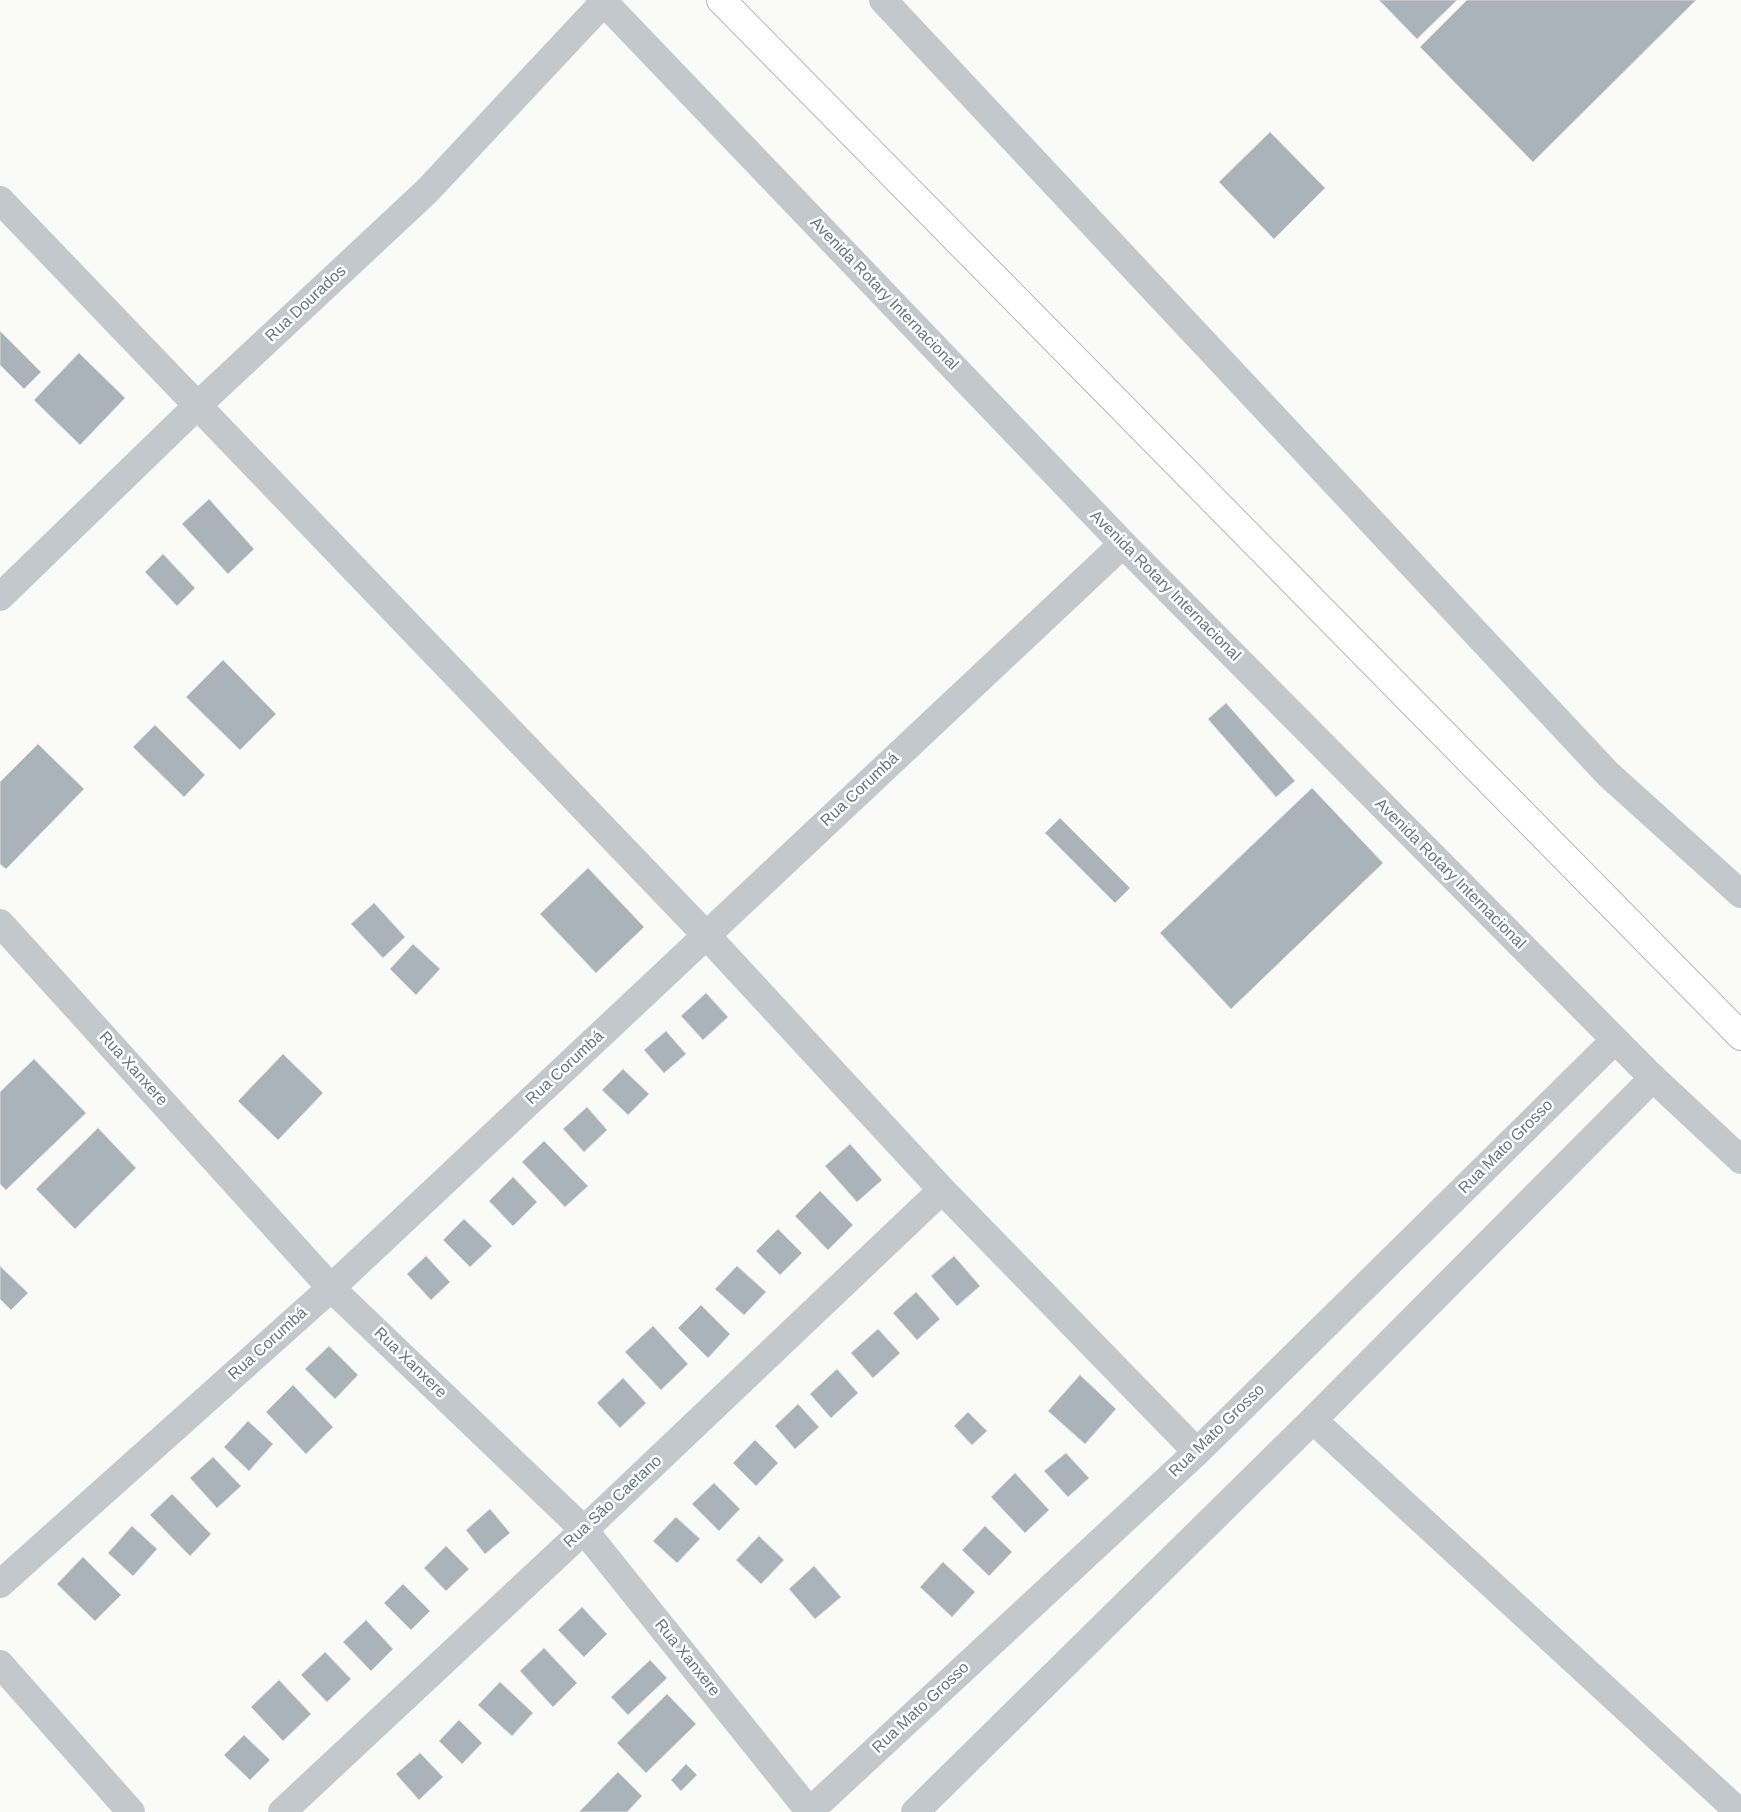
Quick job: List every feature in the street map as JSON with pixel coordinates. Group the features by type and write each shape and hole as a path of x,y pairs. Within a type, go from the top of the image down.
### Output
{"highway":[{"path":"721,0 1741,1036"}],"street":[{"path":"883,0 1608,774 1741,894"},
{"name":"Rua Dourados","path":"0,597 198,405 427,191 603,1"},
{"name":"Avenida Rotary Internacional","path":"603,1 1123,544 1653,1078 1741,1160"},
{"path":"0,200 706,935 942,1190 1197,1452"},
{"name":"Rua Corumbá","path":"0,1584 331,1288 1123,544"},
{"name":"Rua Xanxere","path":"0,923 331,1288 584,1530 809,1812"},
{"name":"Rua Mato Grosso","path":"809,1812 1197,1452 1615,1040"},
{"path":"915,1812 1314,1420 1653,1078"},
{"name":"Rua São Caetano","path":"282,1812 584,1530 942,1190"},
{"path":"1314,1420 1739,1812"},
{"path":"0,1664 131,1812"}],"building":[{"path":"1379,0 1457,0 1417,39"},
{"path":"1467,0 1696,0 1533,162 1420,47"},
{"path":"1270,132 1325,188 1274,239 1219,182"},
{"path":"0,331 41,372 24,389 0,365"},
{"path":"79,353 125,398 80,445 34,400"},
{"path":"209,499 254,549 228,574 182,524"},
{"path":"163,554 195,588 177,606 145,572"},
{"path":"223,660 276,714 240,750 186,697"},
{"path":"1226,703 1295,781 1276,797 1208,719"},
{"path":"155,725 205,775 184,797 133,747"},
{"path":"38,744 84,789 6,869 0,864 0,782"},
{"path":"1312,788 1383,863 1231,1009 1160,933"},
{"path":"1060,818 1130,888 1115,903 1045,833"},
{"path":"588,868 644,927 596,973 540,914"},
{"path":"374,903 405,937 383,958 351,924"},
{"path":"413,944 440,969 416,995 390,969"},
{"path":"706,993 728,1017 703,1040 681,1016"},
{"path":"666,1031 686,1054 664,1073 644,1050"},
{"path":"283,1054 323,1093 278,1140 238,1101"},
{"path":"34,1059 86,1113 6,1190 0,1184 0,1092"},
{"path":"623,1069 649,1094 628,1115 602,1090"},
{"path":"587,1107 607,1130 584,1152 563,1129"},
{"path":"98,1128 136,1168 75,1229 36,1189"},
{"path":"544,1141 588,1186 565,1207 522,1162"},
{"path":"850,1144 882,1180 857,1202 825,1166"},
{"path":"513,1177 537,1202 513,1226 489,1201"},
{"path":"820,1191 853,1225 828,1250 795,1216"},
{"path":"464,1219 492,1246 470,1267 443,1240"},
{"path":"778,1229 802,1253 780,1275 756,1251"},
{"path":"426,1256 450,1282 431,1300 407,1274"},
{"path":"954,1256 980,1286 957,1306 931,1276"},
{"path":"0,1266 28,1293 11,1310 0,1299"},
{"path":"737,1266 766,1292 744,1315 715,1289"},
{"path":"916,1292 940,1319 917,1340 893,1313"},
{"path":"701,1305 730,1334 708,1358 678,1328"},
{"path":"653,1326 688,1364 661,1390 625,1352"},
{"path":"878,1329 900,1353 873,1378 851,1353"},
{"path":"329,1346 358,1375 335,1399 305,1369"},
{"path":"837,1369 858,1393 831,1418 810,1394"},
{"path":"1080,1375 1116,1409 1085,1444 1048,1411"},
{"path":"623,1378 646,1403 620,1428 597,1403"},
{"path":"293,1385 333,1427 306,1454 266,1412"},
{"path":"798,1404 819,1427 795,1449 775,1426"},
{"path":"968,1412 987,1431 972,1445 954,1426"},
{"path":"248,1421 273,1444 249,1471 224,1447"},
{"path":"755,1440 778,1463 756,1486 733,1463"},
{"path":"1066,1453 1089,1478 1068,1497 1044,1471"},
{"path":"213,1457 241,1486 217,1508 190,1478"},
{"path":"1015,1473 1049,1510 1025,1533 991,1497"},
{"path":"714,1483 740,1509 719,1531 692,1504"},
{"path":"172,1494 211,1534 190,1556 150,1515"},
{"path":"490,1509 510,1533 485,1554 466,1530"},
{"path":"676,1517 700,1539 677,1563 653,1541"},
{"path":"132,1526 157,1549 133,1576 108,1553"},
{"path":"985,1526 1012,1552 989,1576 962,1550"},
{"path":"759,1536 784,1560 761,1584 736,1560"},
{"path":"446,1546 469,1569 446,1591 424,1568"},
{"path":"83,1557 121,1595 95,1621 57,1584"},
{"path":"943,1562 975,1592 952,1617 920,1587"},
{"path":"814,1566 841,1597 815,1619 789,1589"},
{"path":"403,1584 430,1611 411,1630 384,1603"},
{"path":"582,1607 607,1634 584,1657 558,1630"},
{"path":"366,1620 393,1649 371,1671 343,1642"},
{"path":"544,1648 577,1683 553,1707 520,1671"},
{"path":"325,1652 351,1679 327,1702 301,1675"},
{"path":"650,1660 667,1678 628,1715 611,1697"},
{"path":"279,1680 311,1714 283,1741 251,1707"},
{"path":"500,1682 533,1713 512,1736 478,1705"},
{"path":"667,1694 696,1724 646,1773 617,1743"},
{"path":"459,1720 482,1743 462,1764 439,1741"},
{"path":"244,1735 270,1760 250,1780 224,1755"},
{"path":"420,1753 443,1777 419,1800 396,1774"},
{"path":"686,1764 697,1775 681,1791 671,1780"},
{"path":"618,1772 642,1796 627,1812 579,1812"}]}
